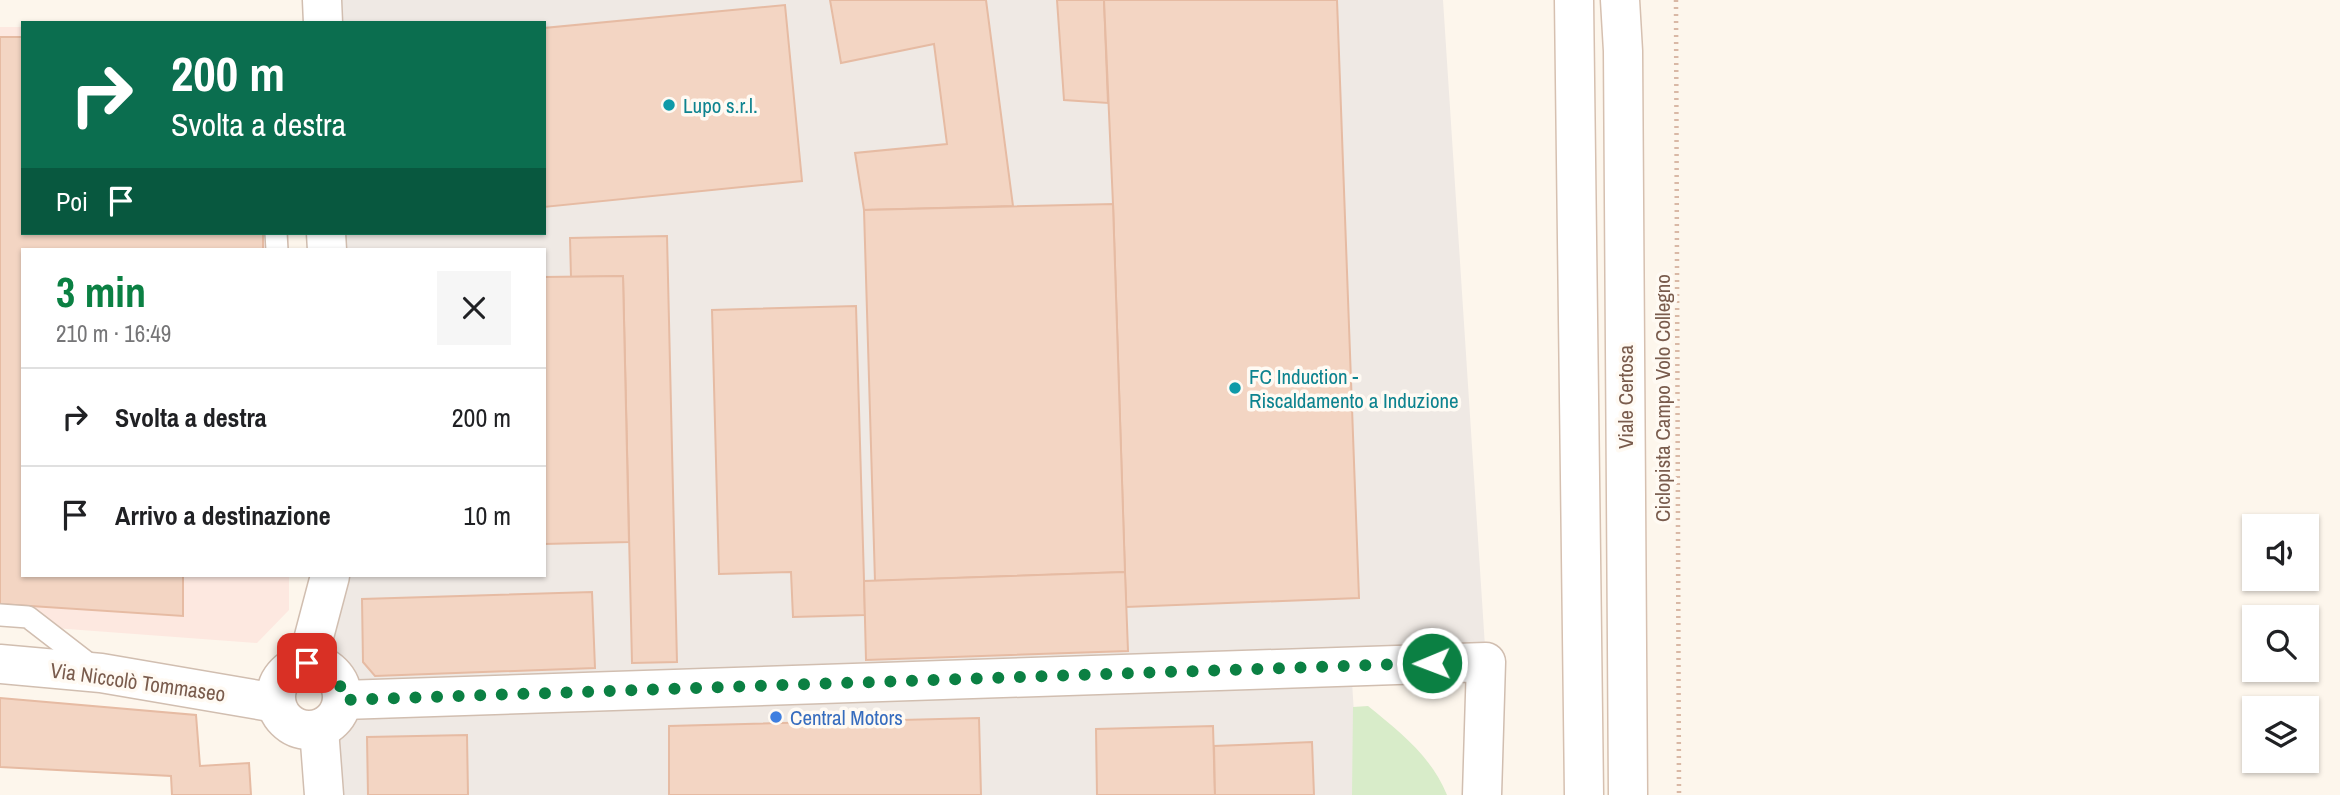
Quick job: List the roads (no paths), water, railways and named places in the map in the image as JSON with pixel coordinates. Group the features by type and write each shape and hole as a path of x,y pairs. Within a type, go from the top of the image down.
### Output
{"street":[{"path":"322,0 323,21"},
{"path":"1574,0 1584,795"},
{"name":"Viale Certosa","path":"1620,0 1628,795"},
{"path":"307,663 330,577"},
{"path":"343,700 1486,662 1482,795"},
{"path":"307,663 326,667 333,673 339,681 343,700 336,718 319,729 308,731 287,722 276,703 276,692 287,672 307,663"},
{"name":"Via Niccolò Tommaseo","path":"0,664 101,673 276,703"},
{"path":"319,729 324,795"}],"lane":[{"path":"0,615 28,617 101,673"}],"place":[{"name":"Lupo s.r.l.","path":"669,105"},
{"name":"FC Induction - Riscaldamento a Induzione","path":"1235,388"},
{"name":"Central Motors","path":"776,717"}]}
